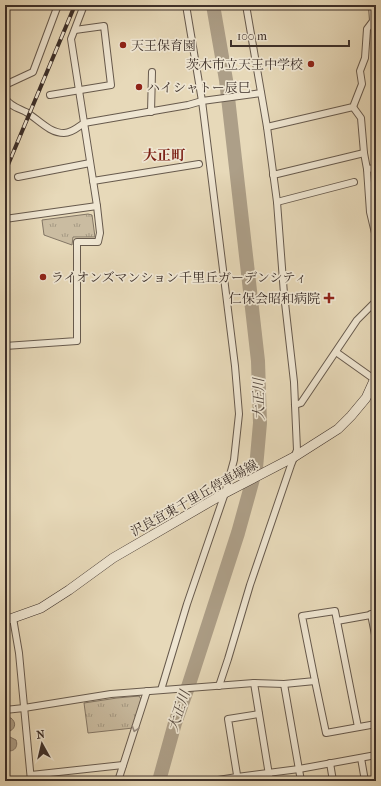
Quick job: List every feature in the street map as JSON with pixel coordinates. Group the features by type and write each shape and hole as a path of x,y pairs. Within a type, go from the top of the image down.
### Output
{"main road":[{"name":"沢良宜東千里丘停車場線","path":"9,619 41,608 113,558 225,493 291,459 338,429 366,398 375,378"}],"street":[{"path":"5,85 33,72 58,5"},
{"path":"5,346 77,341 77,242 98,242 100,233 71,39 84,5"},
{"path":"162,690 187,604 225,493 234,460 239,414 235,366 202,101 186,5"},
{"path":"217,686 228,659 250,585 291,459 297,450 294,382 284,294 277,202 267,127 246,5"},
{"path":"353,107 362,84 360,71 365,58 367,29 373,21 372,5"},
{"path":"50,95 111,85 104,26 75,30"},
{"path":"151,112 152,72"},
{"path":"5,98 6,101 14,107 25,112 52,130 66,133 84,123 151,112 202,101 261,93"},
{"path":"267,127 353,107"},
{"path":"353,107 361,118 370,212 376,233"},
{"path":"273,175 364,153"},
{"path":"18,176 90,163"},
{"path":"93,181 199,164"},
{"path":"367,169 376,168"},
{"path":"277,202 354,182"},
{"path":"5,219 97,206"},
{"path":"295,405 301,403 357,320 376,301"},
{"path":"336,352 375,378"},
{"path":"358,728 335,611 302,616 326,733 358,728 376,724"},
{"path":"337,621 374,614 376,640"},
{"path":"9,619 18,653 31,778 123,765"},
{"path":"5,710 111,694 254,683 284,684 315,681"},
{"path":"254,683 270,781"},
{"path":"284,684 301,781"},
{"path":"118,781 147,691"},
{"path":"238,779 228,719 259,714"},
{"path":"212,781 238,779 376,755"},
{"path":"361,758 365,781"},
{"path":"330,763 332,781"}],"green space":[{"path":"88,214 92,215 95,237 73,237 72,245 44,235 42,220"},
{"path":"139,696 141,699 133,728 88,733 84,703"}],"water":[{"path":"5,717 13,720 14,727 10,731 5,731"},
{"path":"10,737 16,740 17,745 16,748 10,751 5,749 5,740"}],"waterway":[{"name":"大正川","path":"159,781 175,723 238,533 256,468 260,423 258,361 226,80 213,5"}],"railway":[{"path":"5,172 75,5"}],"place":[{"name":"天王保育園","path":"123,45"},
{"name":"茨木市立天王中学校","path":"311,64"},
{"name":"ハイシャトー辰巳","path":"139,87"},
{"name":"ライオンズマンション千里丘ガーデンシティ","path":"43,277"},
{"name":"仁保会昭和病院","path":"329,298"}],"district":[{"name":"大正町","path":"164,155"}]}
